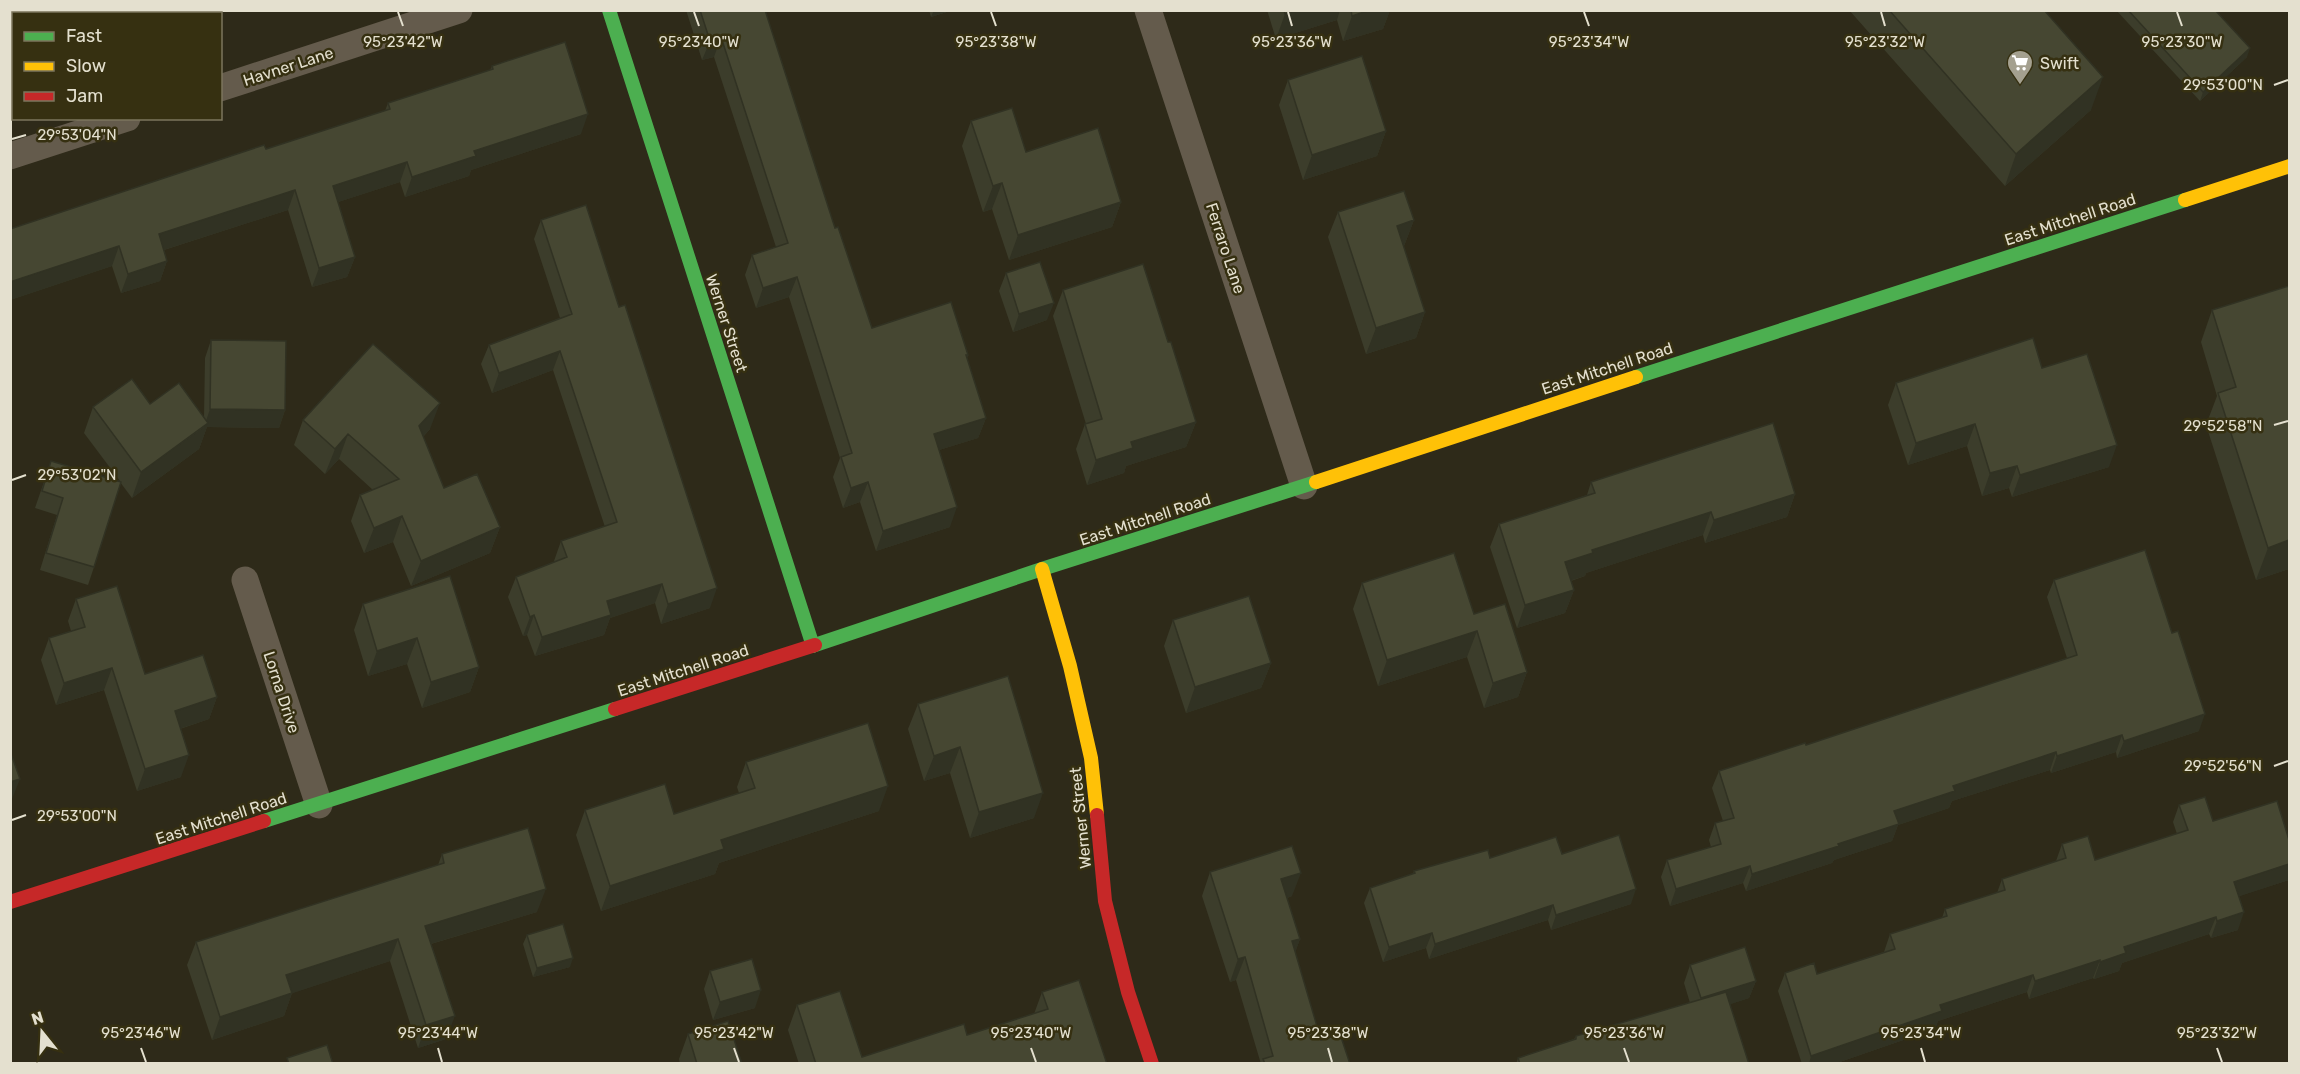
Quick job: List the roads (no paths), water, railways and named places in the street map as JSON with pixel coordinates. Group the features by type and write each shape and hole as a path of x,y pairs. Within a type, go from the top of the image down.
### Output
{"street":[{"name":"Havner Lane","path":"222,87 459,10"},
{"name":"Werner Street","path":"609,10 813,646"},
{"name":"Ferraro Lane","path":"1148,10 1304,486"},
{"path":"10,156 121,120"},
{"name":"East Mitchell Road","path":"10,902 813,646 1703,354 2289,166"},
{"name":"Werner Street","path":"1042,569 1070,666 1091,758 1105,901 1128,992 1152,1064"},
{"name":"Lorna Drive","path":"245,580 319,804"}],"place":[{"name":"Swift","path":"2020,86"}]}
